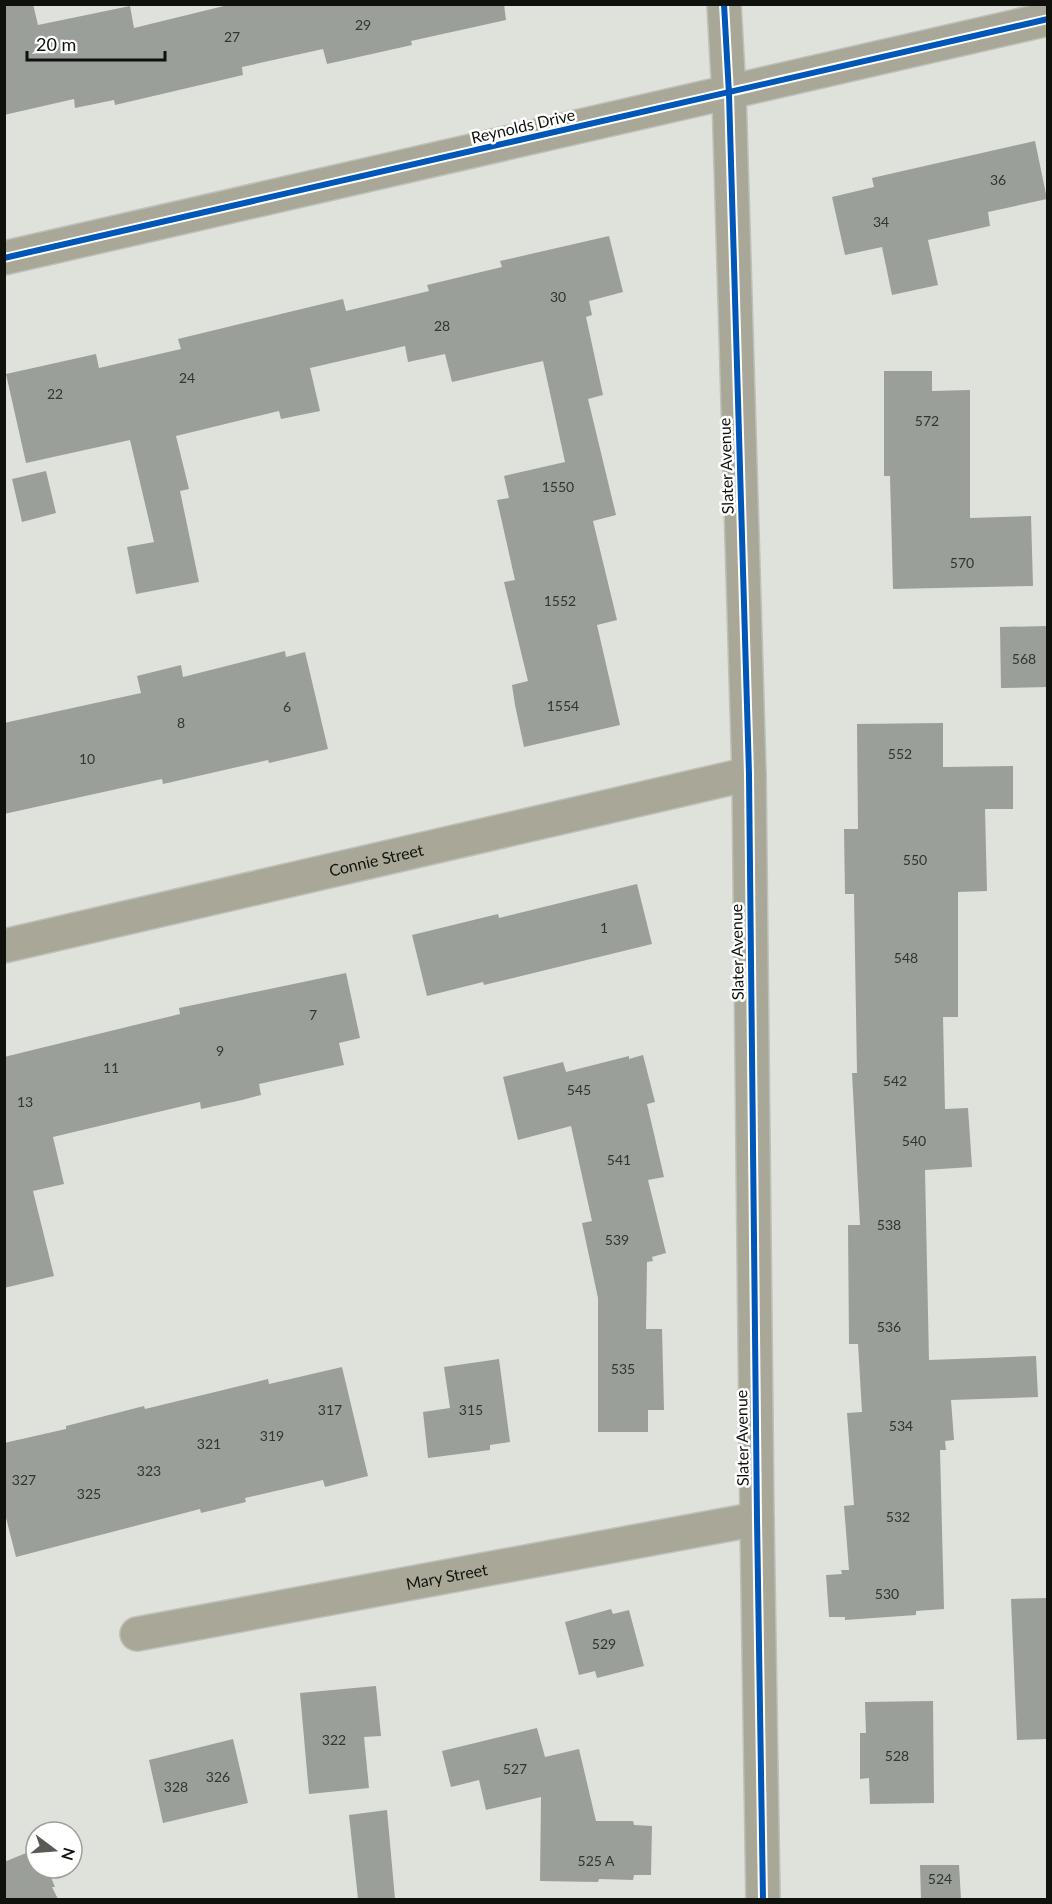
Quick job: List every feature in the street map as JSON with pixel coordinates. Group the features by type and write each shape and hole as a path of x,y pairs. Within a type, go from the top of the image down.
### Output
{"street":[{"name":"Slater Avenue","path":"724,4 729,94 749,774 763,1899"},
{"name":"Reynolds Drive","path":"4,258 729,94 1047,19"},
{"name":"Connie Street","path":"4,946 749,774"},
{"name":"Mary Street","path":"137,1634 757,1519"}],"building":[{"path":"4,4 33,4 38,25 130,6 134,28 232,4 504,4 506,20 411,41 412,45 327,64 323,49 242,67 243,75 115,105 114,100 75,108 74,99 4,115"},
{"path":"1035,141 1047,199 988,212 990,226 928,240 938,285 892,295 882,247 845,255 832,197 874,187 872,178"},
{"path":"609,236 623,292 589,301 592,315 586,317 603,395 588,399 616,515 593,521 617,620 597,625 620,725 524,747 515,705 512,685 528,681 504,582 515,580 497,500 509,498 504,476 565,462 543,361 452,382 445,354 408,362 405,346 310,368 320,411 281,419 279,411 176,436 189,489 180,491 199,582 136,594 127,547 154,542 130,440 26,463 6,374 96,354 99,368 181,349 178,339 343,299 346,311 429,291 427,285 502,267 500,261"},
{"path":"884,371 932,371 932,391 970,390 970,518 1031,516 1033,586 893,589 890,476 884,476"},
{"path":"46,471 56,513 22,522 12,479"},
{"path":"1047,626 1047,687 1001,688 1000,627"},
{"path":"285,651 286,657 305,652 328,749 163,784 162,779 4,814 4,723 141,693 137,676 181,665 183,677"},
{"path":"943,723 943,767 1013,766 1013,809 985,809 987,891 958,892 958,1017 943,1017 945,1109 968,1108 972,1167 925,1170 929,1360 1036,1356 1038,1397 951,1400 954,1440 945,1441 946,1450 940,1450 944,1609 916,1611 916,1615 845,1620 845,1617 829,1617 826,1575 842,1574 841,1570 849,1570 844,1506 854,1505 847,1413 862,1412 858,1344 849,1344 848,1225 860,1225 852,1073 857,1073 854,894 845,894 844,829 858,829 857,724"},
{"path":"637,884 652,944 484,985 483,982 427,996 412,935 498,914 499,918"},
{"path":"346,973 360,1038 339,1043 344,1065 259,1084 261,1095 242,1100 201,1109 200,1102 53,1137 64,1184 33,1191 54,1276 4,1288 4,1057 180,1014 179,1008"},
{"path":"643,1055 655,1102 647,1104 664,1177 648,1180 666,1253 652,1257 653,1261 647,1262 646,1329 662,1329 664,1410 648,1410 648,1432 598,1432 598,1298 582,1223 592,1221 571,1126 518,1140 503,1077 563,1062 566,1072 629,1056 629,1059"},
{"path":"499,1359 510,1442 490,1445 490,1450 428,1458 423,1412 450,1408 444,1367"},
{"path":"342,1367 368,1476 325,1487 323,1480 245,1498 246,1502 201,1513 200,1509 16,1557 4,1510 4,1443 66,1429 66,1426 144,1406 145,1409 268,1379 269,1384"},
{"path":"1047,1598 1047,1739 1017,1740 1011,1599"},
{"path":"611,1609 613,1614 629,1610 644,1666 597,1678 595,1671 579,1675 565,1622"},
{"path":"376,1686 381,1736 364,1737 369,1788 309,1794 300,1693"},
{"path":"933,1701 934,1803 870,1804 869,1778 860,1779 860,1733 866,1733 865,1702"},
{"path":"537,1728 545,1757 579,1749 596,1821 633,1821 634,1825 652,1826 651,1875 634,1875 633,1880 599,1879 598,1882 540,1881 541,1797 486,1810 479,1780 451,1787 442,1751"},
{"path":"233,1739 248,1803 163,1823 149,1760"},
{"path":"387,1810 395,1899 358,1899 349,1815"},
{"path":"24,1854 24,1880 52,1880 55,1887 52,1887 58,1899 4,1899 4,1862"},
{"path":"920,1865 959,1865 961,1899 921,1899"}],"cycle path":[{"path":"724,4 729,94 749,774 763,1900"},
{"path":"4,258 1048,19"}]}
